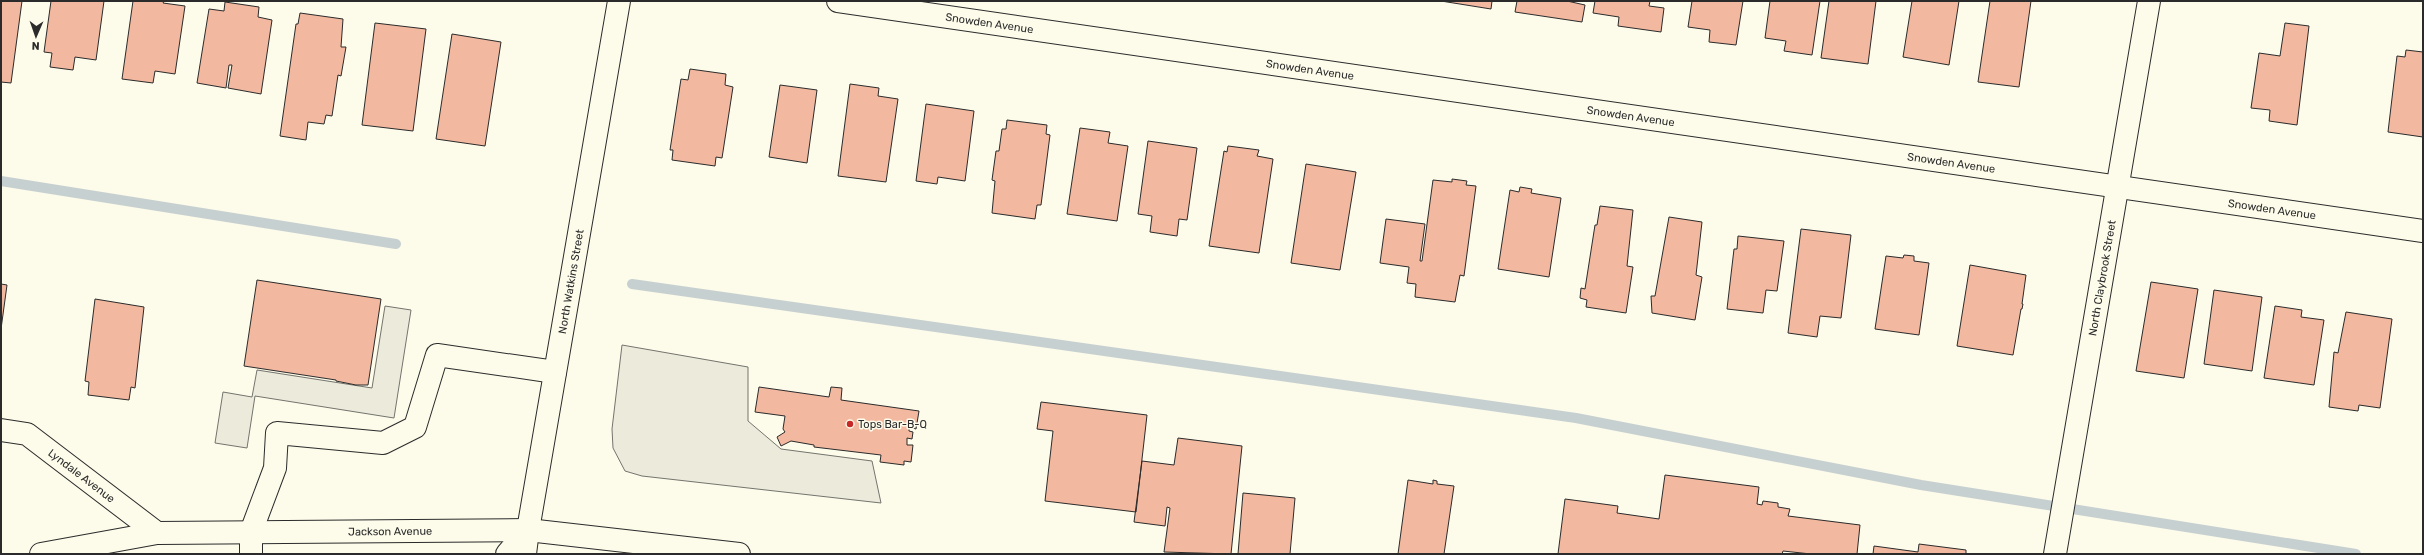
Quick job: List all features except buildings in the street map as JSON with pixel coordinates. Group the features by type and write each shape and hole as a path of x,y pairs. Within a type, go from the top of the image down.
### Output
{"street":[{"name":"North Watkins Street","path":"525,554 619,1"},
{"name":"Snowden Avenue","path":"838,1 2118,185 2423,231"},
{"name":"North Claybrook Street","path":"2055,554 2149,1"},
{"path":"251,554 251,532 275,468 278,433 383,443 415,427 437,355 555,372"},
{"name":"Lyndale Avenue","path":"1,430 27,434 157,533"},
{"path":"507,554 528,530"},
{"name":"Jackson Avenue","path":"41,554 96,549 157,533 528,530 739,554"}],"shaded area":[{"path":"385,306 411,310 394,418 255,396 247,448 215,443 223,392 252,397 257,370 372,388"},
{"path":"622,345 748,367 748,421 781,449 872,461 881,503 642,476 625,471 613,448 612,429"}],"waterway":[{"path":"1,181 396,244"},
{"path":"632,284 1576,418 1921,485 2356,554"}],"place":[{"name":"Tops Bar-B-Q","path":"850,424"}]}
